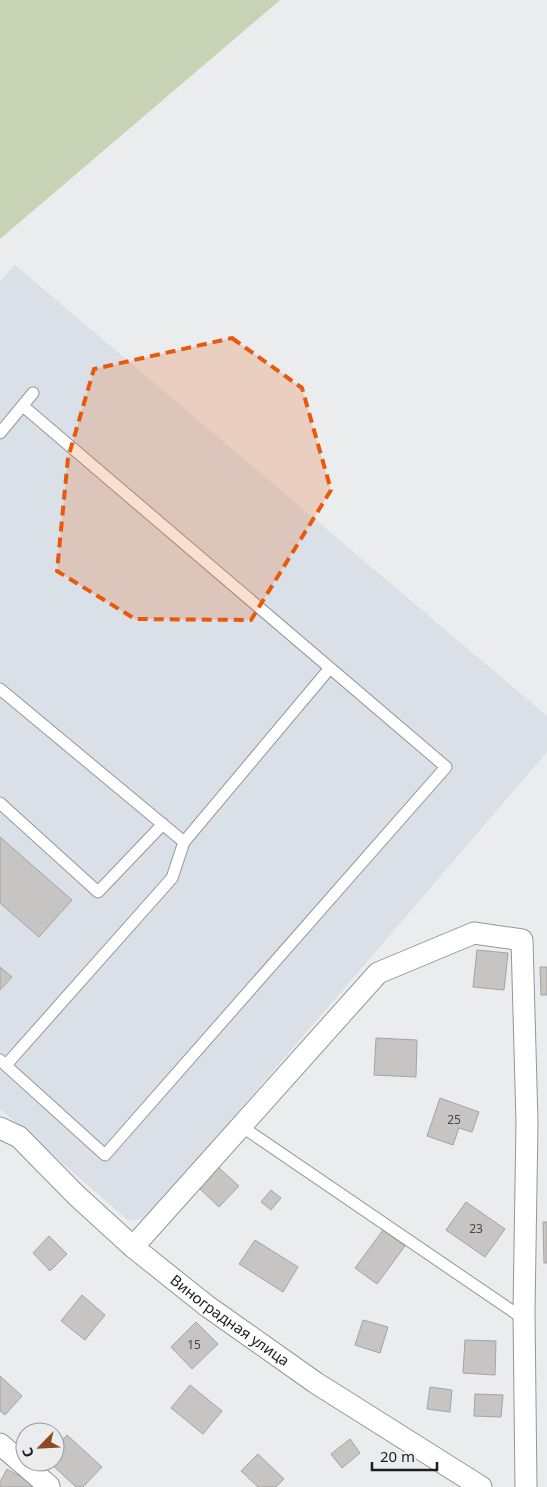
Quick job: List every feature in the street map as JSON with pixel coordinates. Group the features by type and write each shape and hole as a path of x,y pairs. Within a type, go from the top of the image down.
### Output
{"street":[{"path":"134,1247 378,973 474,933 522,940 527,1122 524,1319 526,1487"},
{"name":"Виноградная улица","path":"0,1128 20,1137 77,1196 134,1247 207,1306 316,1383 481,1487"},
{"path":"0,1444 49,1486"}],"lane":[{"path":"0,433 33,393"},
{"path":"23,406 330,668 446,767 105,1155 3,1062 172,878 184,842 330,668"},
{"path":"0,689 184,842"},
{"path":"0,803 98,892 162,824"},
{"path":"241,1126 524,1319"}],"highlighted area":[{"path":"232,338 302,388 331,490 251,620 135,619 57,571 68,458 94,369"}],"shaded area":[{"path":"15,265 547,716 547,752 147,1218 129,1221 0,1109 0,282"}],"green space":[{"path":"0,0 280,0 0,239"}],"building":[{"path":"0,837 72,900 39,937 0,903"},
{"path":"477,950 508,953 504,990 473,987"},
{"path":"0,967 12,977 0,990"},
{"path":"540,967 547,967 547,995 541,995"},
{"path":"376,1038 417,1040 416,1077 374,1075"},
{"path":"440,1098 479,1112 472,1132 459,1128 453,1145 427,1136"},
{"path":"218,1167 239,1186 219,1207 199,1188"},
{"path":"271,1190 281,1198 271,1210 261,1202"},
{"path":"466,1202 505,1229 485,1257 446,1230"},
{"path":"543,1222 547,1222 547,1263 544,1263"},
{"path":"383,1230 405,1246 377,1284 355,1268"},
{"path":"49,1236 67,1254 50,1271 33,1253"},
{"path":"255,1240 298,1267 283,1292 239,1264"},
{"path":"82,1295 105,1315 85,1340 61,1321"},
{"path":"363,1320 388,1327 380,1353 355,1345"},
{"path":"196,1322 218,1344 192,1369 171,1347"},
{"path":"465,1340 496,1341 495,1375 463,1373"},
{"path":"0,1376 22,1396 5,1415 0,1411"},
{"path":"190,1385 222,1411 203,1434 171,1408"},
{"path":"430,1387 452,1390 450,1412 427,1409"},
{"path":"475,1394 503,1395 501,1417 474,1416"},
{"path":"67,1435 102,1467 83,1487 76,1487 60,1472 65,1472 65,1437"},
{"path":"350,1439 360,1453 342,1468 331,1454"},
{"path":"258,1454 284,1479 276,1487 258,1487 241,1471"},
{"path":"7,1469 34,1484 32,1487 0,1487 0,1482"}]}
